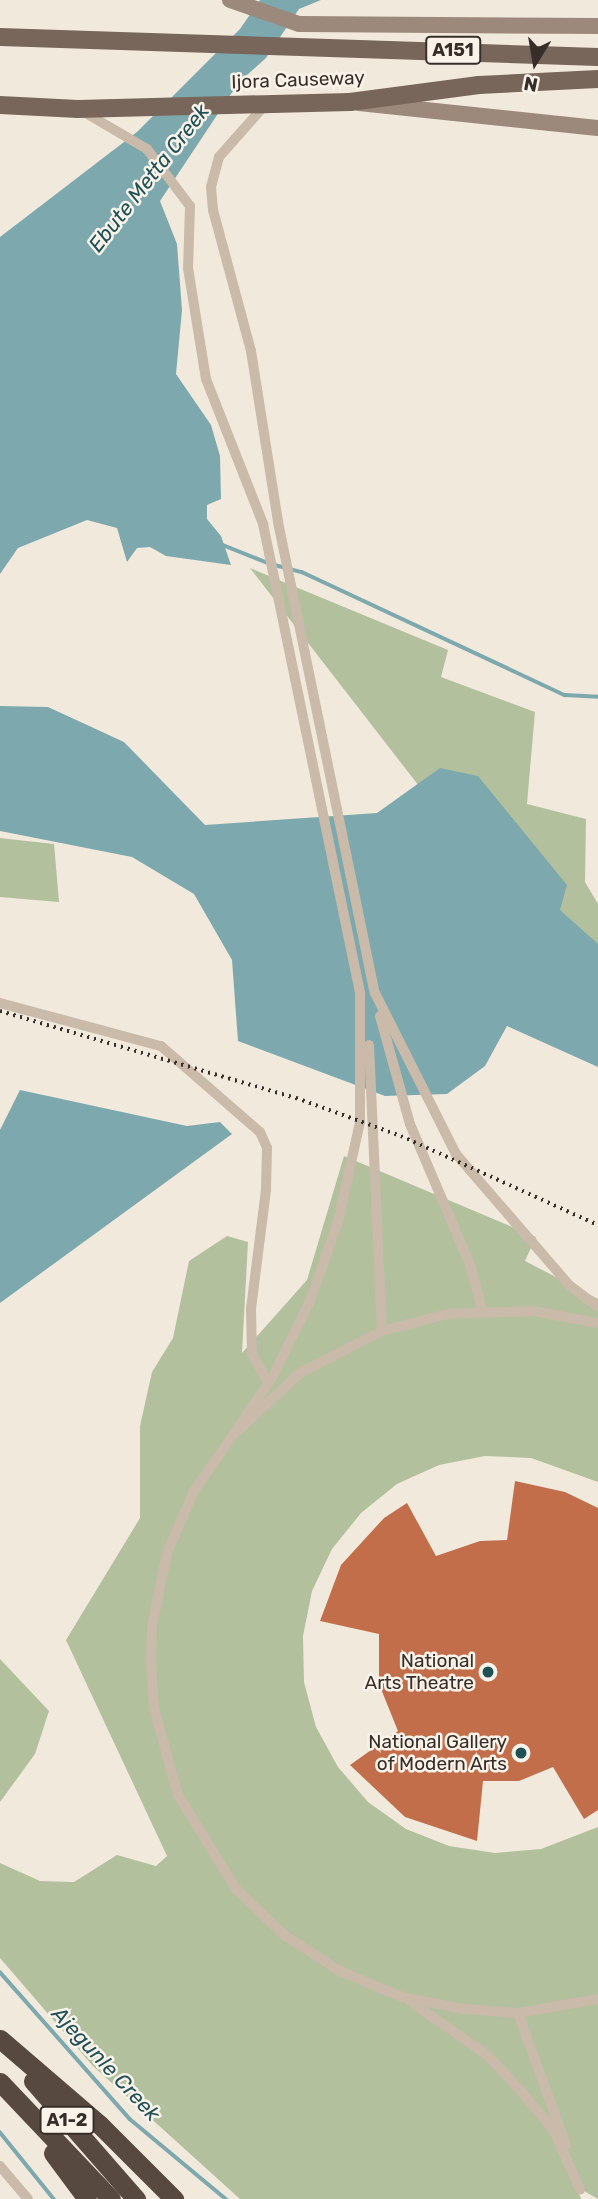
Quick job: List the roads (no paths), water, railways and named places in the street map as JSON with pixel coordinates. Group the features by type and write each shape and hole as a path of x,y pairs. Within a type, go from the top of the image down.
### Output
{"highway":[{"name":"A1-2","path":"0,2040 136,2199"},
{"path":"0,2040 100,2125 174,2199"},
{"name":"A1-2","path":"0,2083 111,2199"},
{"path":"0,2083 87,2199"}],"main road":[{"name":"Ijora Causeway","path":"0,37 307,44 598,57"},
{"path":"567,55 598,50"},
{"name":"Ijora Causeway","path":"0,106 78,110 103,107 350,102 478,85 598,79"}],"street":[{"path":"232,1 280,20 327,25 432,21 598,26"},
{"path":"350,102 598,128"},
{"path":"267,103 226,144 211,187 216,228 251,351 278,523 374,993 410,1124 471,1267 482,1310"},
{"path":"78,110 110,125 147,149 190,206 188,268 206,379 263,524 360,994 375,1124 375,1277 382,1331"},
{"path":"374,993 435,1120 519,1231 569,1285 598,1307"},
{"path":"360,994 360,1122 338,1222 310,1301 268,1383 194,1491 165,1565 151,1664 165,1754 198,1835 236,1889 284,1935 333,1967 402,1997 487,2055 554,2131 583,2194"},
{"path":"0,1003 160,1046 260,1132 267,1148 267,1190 251,1308 252,1354 268,1383"},
{"path":"233,1435 300,1373 382,1331 482,1310 534,1311 598,1323"},
{"path":"402,1997 518,2013 598,1999"},
{"path":"518,2013 583,2194"},
{"path":"0,2166 28,2199"}],"water":[{"name":"Ebute Metta Creek","path":"260,0 321,0 299,9 266,58 239,82 160,201 177,244 182,310 176,374 211,425 220,456 221,499 207,505 207,519 221,536 231,565 166,556 150,547 137,548 127,562 117,528 87,520 18,548 0,574 0,237 137,132 240,29"},
{"path":"0,706 48,707 124,742 205,825 377,813 440,768 478,776 567,885 560,910 598,944 598,1067 507,1026 485,1066 447,1094 385,1096 238,1041 232,960 194,894 132,857 0,831"},
{"path":"20,1090 187,1126 220,1122 232,1134 0,1303 0,1130"}],"waterway":[{"path":"223,545 268,563"},
{"path":"275,565 302,572 565,695 598,697"},
{"name":"Ajegunle Creek","path":"0,1972 130,2119 226,2199"},
{"path":"0,2132 54,2199"}],"railway":[{"path":"0,1011 296,1098 401,1136 598,1225"}],"place":[{"name":"National Arts Theatre","path":"488,1672"},
{"name":"National Gallery of Modern Arts","path":"521,1753"}]}
